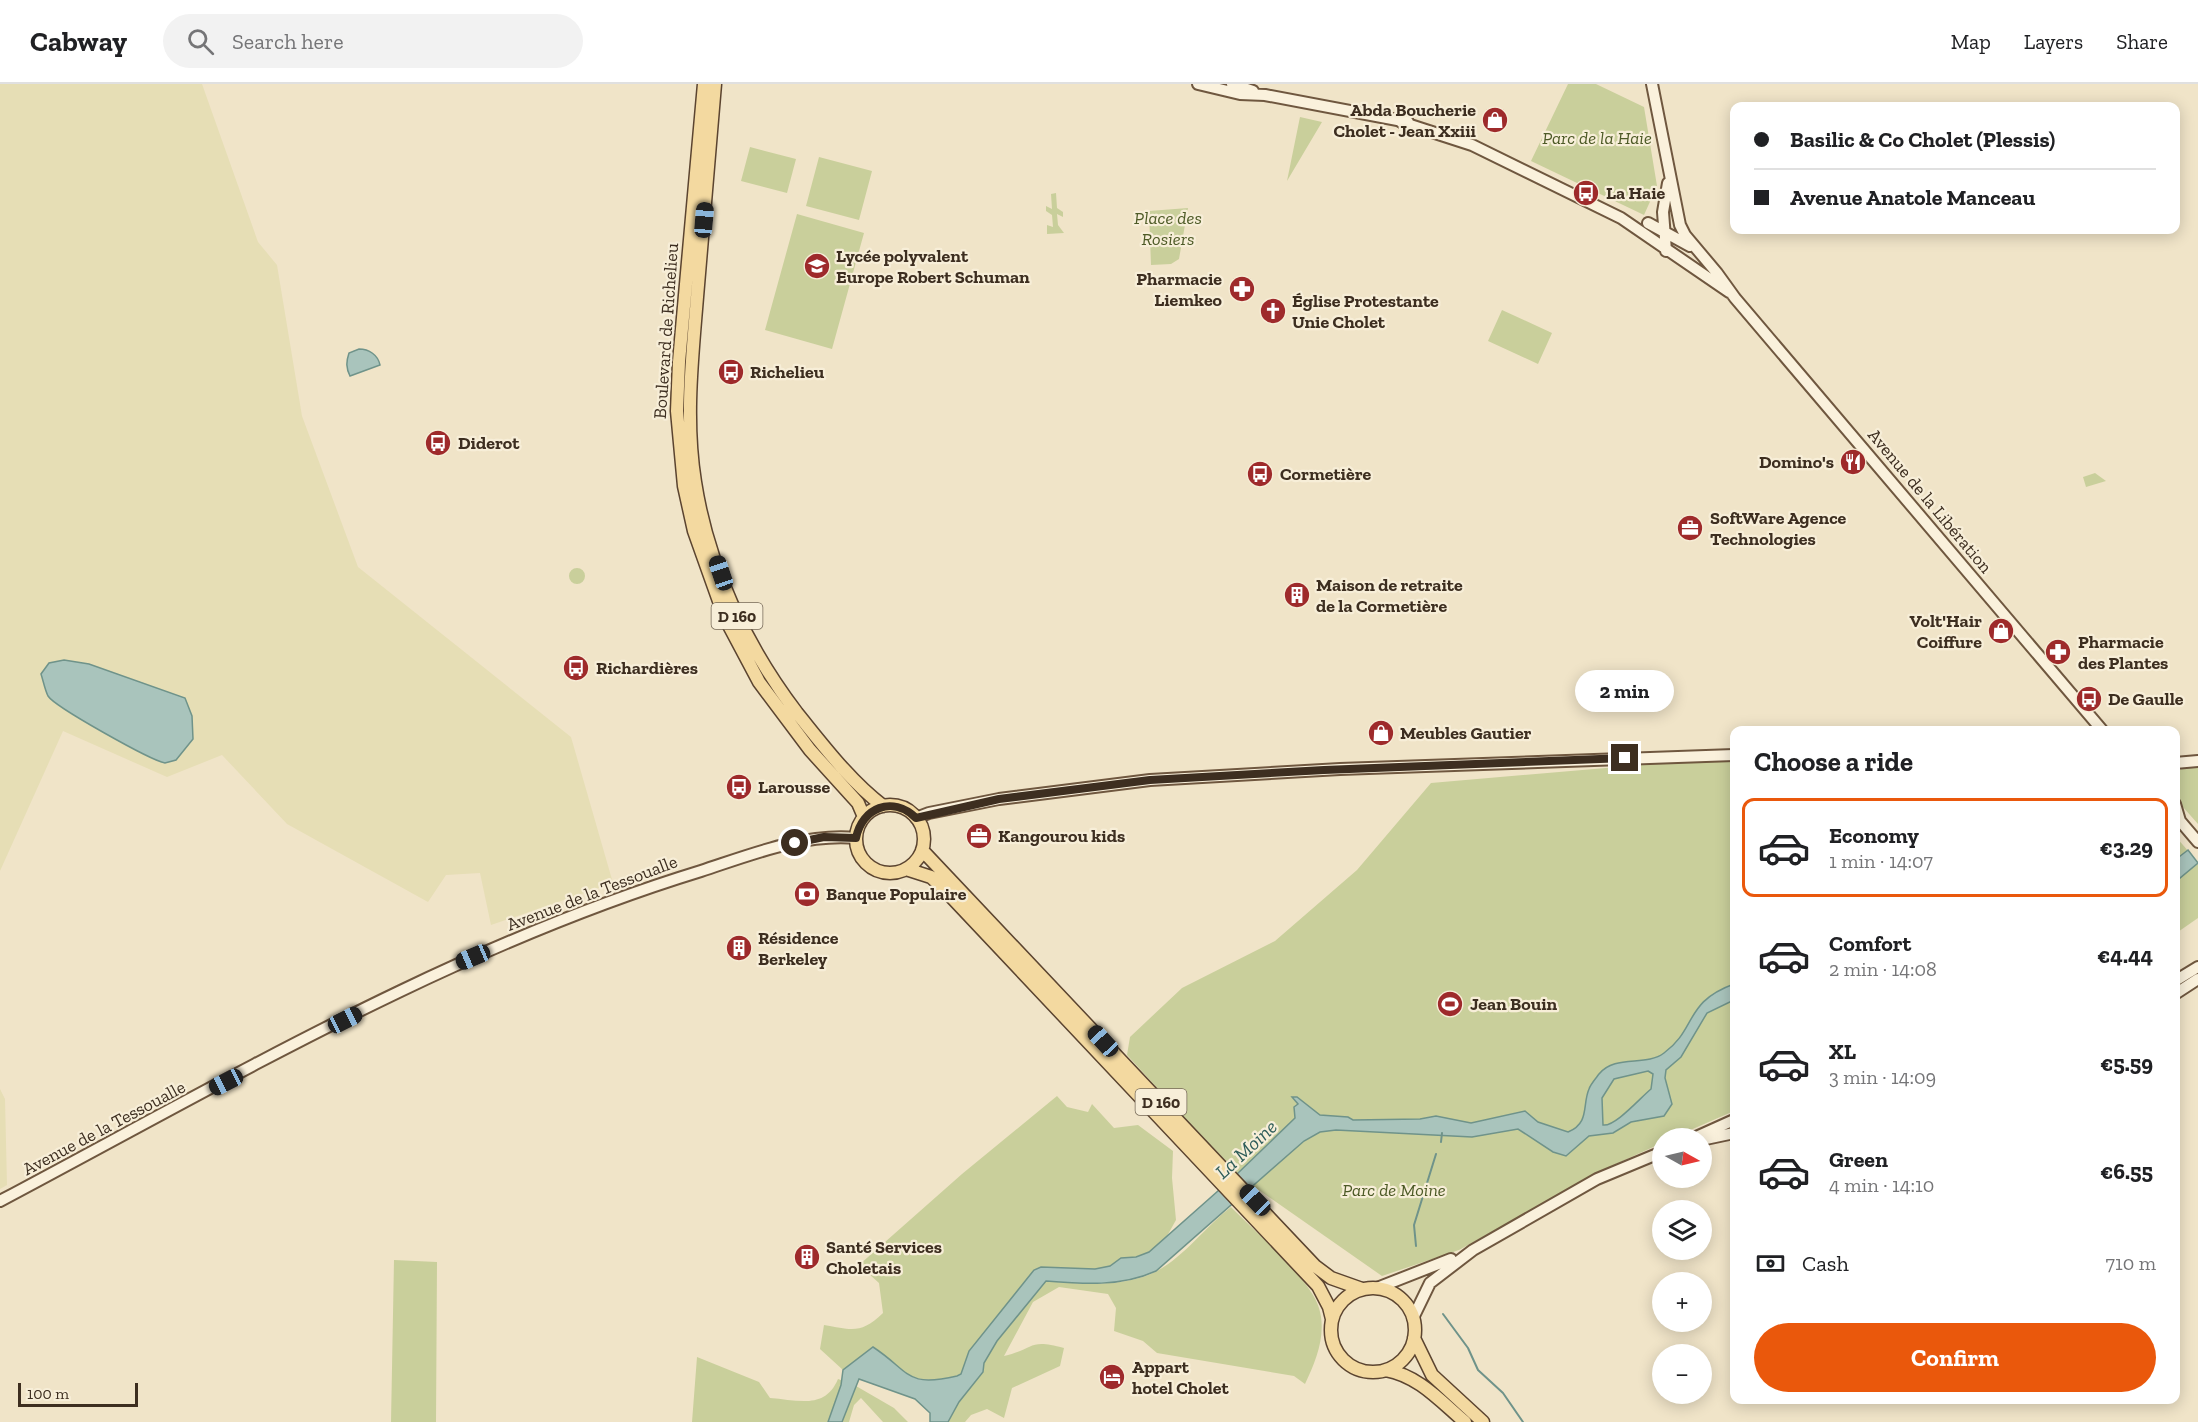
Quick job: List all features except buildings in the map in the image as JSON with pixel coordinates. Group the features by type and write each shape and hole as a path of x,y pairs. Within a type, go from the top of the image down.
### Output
{"main road":[{"name":"Boulevard de Richelieu","path":"704,84 678,379 679,447 692,520 725,618 759,682 810,750 858,803 864,817"},
{"name":"Boulevard de Richelieu","path":"715,84 690,372 690,441 695,484 707,532 735,614 770,677 820,742 883,806"},
{"path":"1198,84 1240,94 1265,95"},
{"path":"1232,84 1265,95 1401,122 1472,145 1620,218"},
{"name":"Avenue de la Libération","path":"1652,84 1680,225 1696,249 2098,726"},
{"path":"1666,251 1663,212 1669,177"},
{"path":"1648,223 1656,221 1663,212"},
{"name":"Avenue de la Libération","path":"1620,218 1648,223 1696,249"},
{"name":"Avenue de la Libération","path":"1620,218 1731,293"},
{"path":"916,818 999,799 1150,780 1730,755"},
{"path":"2180,756 2198,756"},
{"path":"2180,763 2198,761"},
{"path":"883,806 901,807 916,818 924,839 918,858 906,869 886,873 870,867 862,859 856,838 864,817 883,806"},
{"path":"2180,820 2198,842"},
{"name":"Avenue de la Tessoualle","path":"0,1201 414,984 558,920 672,879 765,851 824,837 856,838"},
{"name":"D 160","path":"922,850 1214,1167 1249,1212 1318,1286 1329,1307 1332,1319"},
{"name":"D 160","path":"906,869 931,877 943,888 1214,1167 1255,1200 1316,1266 1331,1278 1362,1289"},
{"path":"2180,978 2198,967"},
{"path":"2180,991 2198,979"},
{"path":"1712,1130 1730,1122"},
{"path":"1712,1138 1730,1134"},
{"path":"1483,1422 1432,1375 1414,1338 1413,1318 1430,1283 1473,1250 1597,1179 1652,1156"},
{"path":"1464,1422 1421,1384 1408,1376 1386,1370 1370,1372 1357,1370 1336,1352 1330,1336 1332,1319 1343,1300 1362,1289 1377,1288 1473,1250"},
{"path":"1377,1288 1400,1298 1413,1318"},
{"path":"1386,1370 1404,1358 1414,1338"}],"shaded area":[{"path":"0,84 202,84 258,242 277,265 302,416 358,567 571,737 613,883 491,925 480,873 446,875 428,902 287,824 222,755 167,777 63,731 0,871"},
{"path":"0,1089 5,1099 7,1185 0,1189"}],"green space":[{"name":"Parc de la Haie","path":"1568,84 1596,84 1644,107 1657,186 1644,215 1531,161"},
{"path":"1300,117 1322,122 1287,181"},
{"path":"750,147 796,159 787,193 741,181"},
{"path":"819,157 872,171 859,220 806,206"},
{"path":"1056,193 1057,208 1063,212 1063,217 1057,214 1058,225 1064,233 1047,234 1047,225 1053,227 1052,215 1046,211 1046,206 1052,209 1051,194"},
{"name":"Place des Rosiers","path":"1188,208 1179,259 1171,264 1151,265 1149,211"},
{"path":"797,214 864,233 832,349 765,330"},
{"path":"1502,310 1552,333 1538,364 1488,341"},
{"path":"2095,473 2106,481 2086,487 2083,477"},
{"path":"577,568 585,576 577,584 569,576"},
{"name":"Parc de Moine","path":"1730,757 1730,1113 1695,1128 1652,1128 1652,1148 1605,1169 1459,1250 1382,1276 1236,1174 1127,1055 1130,1037 1182,988 1275,941 1357,870 1431,783"},
{"path":"2182,768 2198,768 2198,824 2180,804 2180,770"},
{"path":"2180,842 2198,862 2198,918 2180,931"},
{"path":"1057,1096 1067,1107 1088,1112 1092,1104 1114,1128 1138,1125 1173,1151 1172,1178 1176,1220 1167,1236 1149,1252 1136,1257 1121,1258 1110,1266 1095,1269 1041,1267 969,1351 961,1374 957,1376 930,1380 910,1376 873,1347 843,1370 820,1349 824,1325 856,1329 869,1324 883,1313 879,1283 859,1265 962,1174"},
{"path":"1231,1207 1293,1269 1314,1296 1319,1308 1322,1328 1316,1357 1305,1384 1294,1376 1157,1353 1143,1341 1114,1331 1116,1308 1108,1294 1059,1287 1033,1302 1004,1356 1037,1344 1052,1345 1064,1348 1060,1366 1012,1388 1004,1418 987,1409 971,1415 965,1422 948,1422 959,1402 983,1372 984,1363 997,1341 1046,1281 1102,1284 1131,1280 1157,1271 1177,1257"},
{"path":"394,1260 437,1262 436,1422 391,1422"},
{"path":"697,1357 759,1382 770,1398 810,1401 826,1395 838,1379 841,1380 841,1385 828,1422 692,1422"},
{"path":"856,1386 894,1408 908,1422 883,1422 861,1398 854,1405 849,1422 842,1422"}],"water":[{"path":"359,349 372,353 380,365 350,376 347,365 349,353"},
{"path":"64,660 89,664 185,698 192,716 193,739 176,760 165,763 141,753 84,721 54,702 46,691 41,674 49,663"},
{"path":"2188,850 2198,863 2180,878 2180,856"},
{"path":"1730,986 1730,1002 1707,1013 1681,1057 1666,1070 1665,1078 1672,1104 1664,1116 1631,1122 1613,1133 1589,1136 1566,1156 1553,1152 1518,1129 1472,1137 1336,1130 1320,1132 1304,1141 1156,1271 1116,1282 1046,1281 997,1341 984,1363 983,1372 959,1402 948,1422 930,1422 930,1413 915,1399 859,1379 842,1422 828,1422 841,1385 843,1370 873,1347 918,1379 957,1376 961,1374 969,1351 1034,1270 1041,1267 1095,1269 1110,1266 1121,1258 1136,1257 1149,1252 1236,1175 1295,1118 1294,1107 1298,1104 1292,1097 1297,1097 1320,1115 1348,1117 1353,1120 1420,1119 1436,1116 1471,1123 1525,1111 1538,1122 1568,1132 1580,1124 1590,1087 1599,1074 1613,1064 1648,1059 1664,1053 1682,1035 1699,1007 1707,999","holes":["1648,1071 1653,1074 1651,1089 1621,1117 1603,1125 1602,1098 1614,1079"]}],"waterway":[{"path":"1441,1142 1442,1133"},
{"path":"1416,1246 1414,1225 1436,1154"},
{"path":"1443,1314 1468,1348 1478,1370 1503,1393 1523,1422"}],"place":[{"name":"Abda Boucherie Cholet - Jean Xxiii","path":"1495,120"},
{"name":"La Haie","path":"1586,193"},
{"name":"Lycée polyvalent Europe Robert Schuman","path":"817,266"},
{"name":"Pharmacie Liemkeo","path":"1242,289"},
{"name":"Église Protestante Unie Cholet","path":"1273,311"},
{"name":"Richelieu","path":"731,372"},
{"name":"Diderot","path":"438,443"},
{"name":"Domino's","path":"1853,462"},
{"name":"Cormetière","path":"1260,474"},
{"name":"SoftWare Agence Technologies","path":"1690,528"},
{"name":"Maison de retraite de la Cormetière","path":"1297,595"},
{"name":"Volt'Hair Coiffure","path":"2001,631"},
{"name":"Pharmacie des Plantes","path":"2058,652"},
{"name":"Richardières","path":"576,668"},
{"name":"De Gaulle","path":"2089,699"},
{"name":"Meubles Gautier","path":"1381,733"},
{"name":"Larousse","path":"739,787"},
{"name":"Kangourou kids","path":"979,836"},
{"name":"Banque Populaire","path":"807,894"},
{"name":"Résidence Berkeley","path":"739,948"},
{"name":"Jean Bouin","path":"1450,1004"},
{"name":"Santé Services Choletais","path":"807,1257"},
{"name":"Appart hotel Cholet","path":"1112,1377"}],"route":[{"path":"795,843 824,837 856,838 858,827 864,817 883,806 901,807 916,818 929,813 999,799 1150,780 1324,770 1625,758"}],"water label":[{"name":"La Moine","path":"1246,1149"}]}
